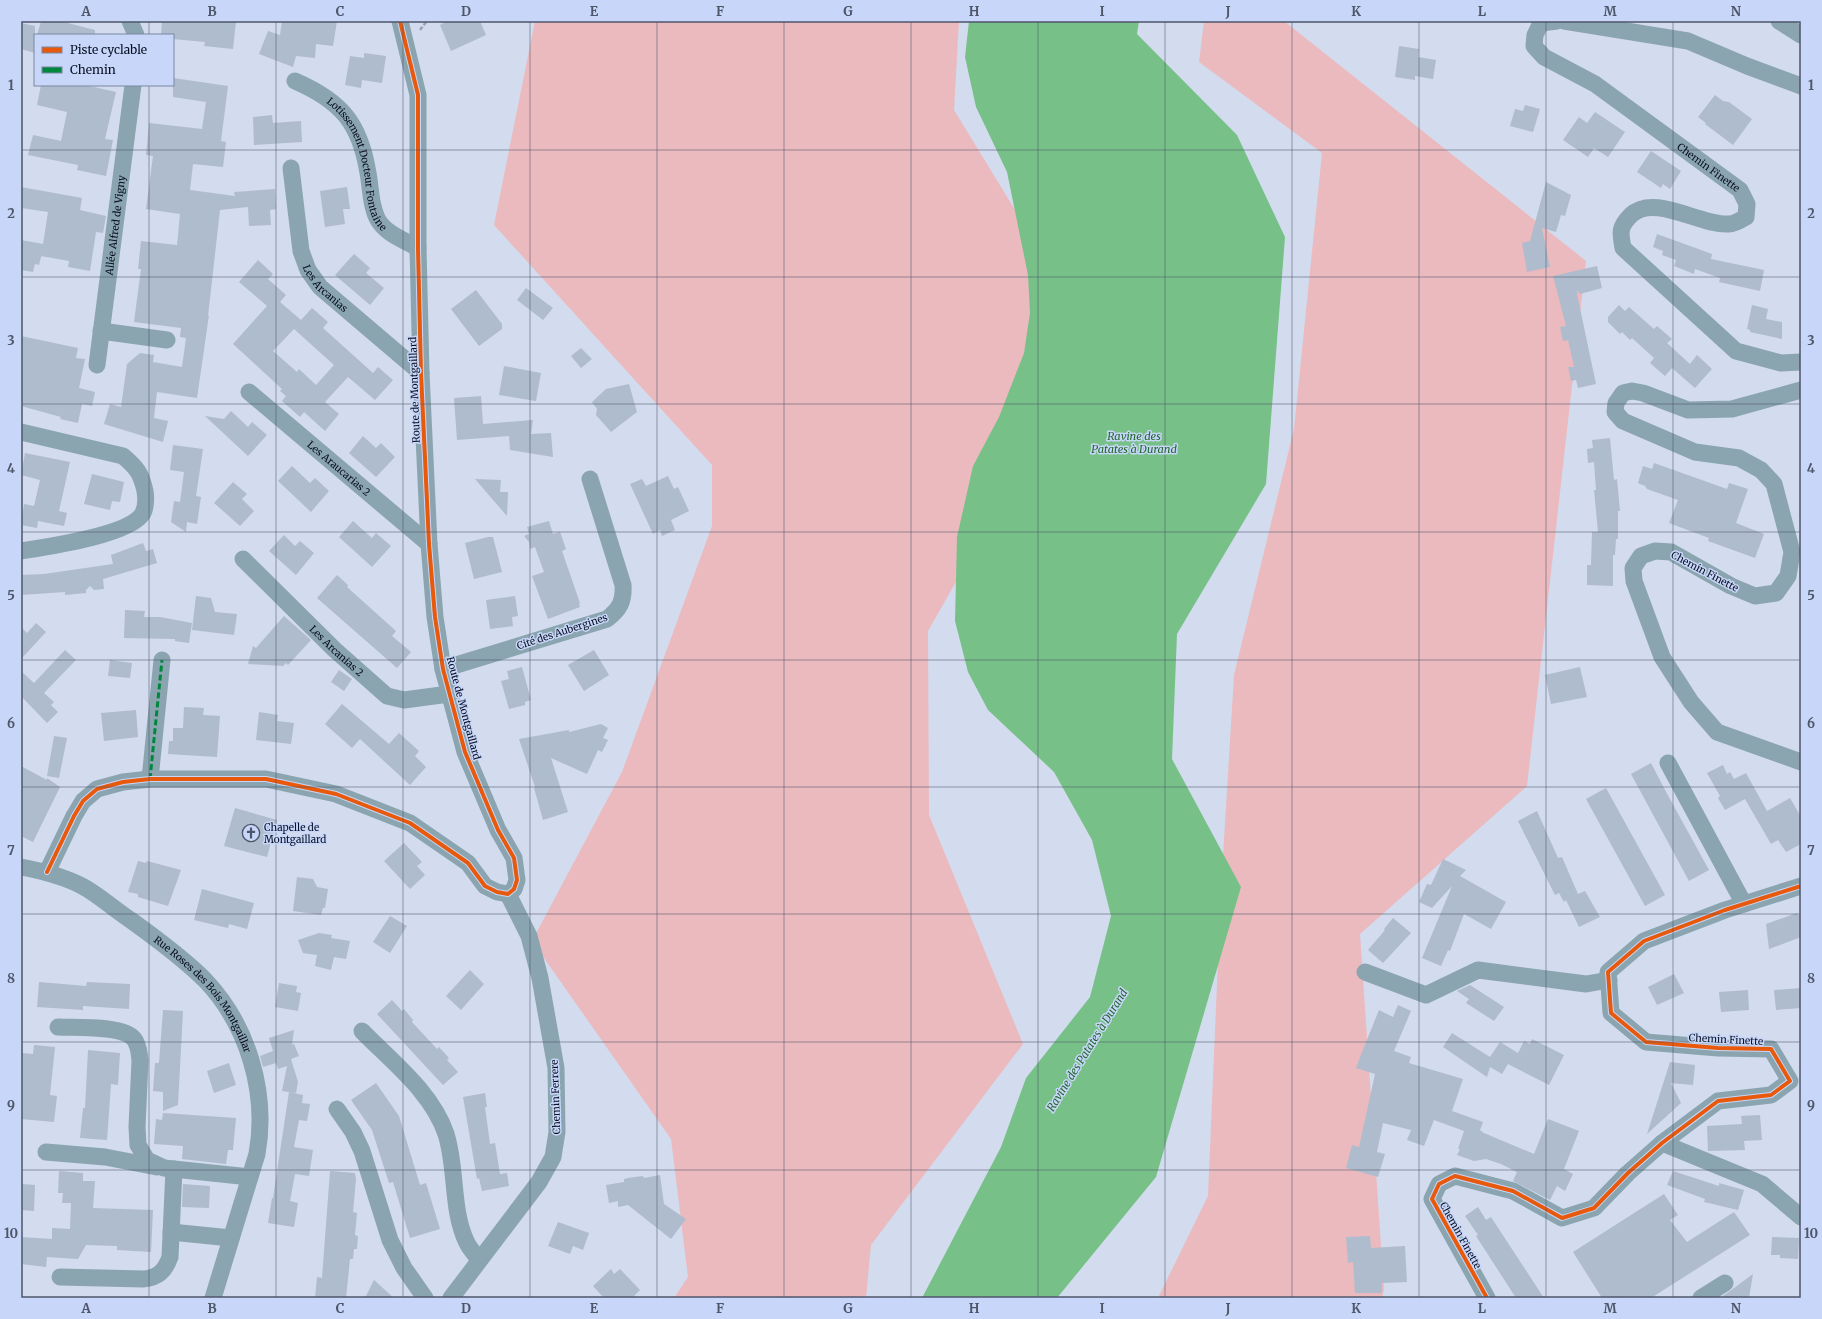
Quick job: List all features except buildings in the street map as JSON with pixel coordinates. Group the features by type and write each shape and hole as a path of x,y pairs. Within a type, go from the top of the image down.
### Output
{"street":[{"path":"130,21 136,34"},
{"name":"Route de Montgaillard","path":"400,21 418,95 418,248 421,373 428,544 435,617 443,669 465,752 498,830 514,858 517,880 514,889 508,894"},
{"name":"Chemin Finette","path":"1557,21 1541,23 1535,35 1534,46 1544,57 1595,84 1740,190 1747,204 1746,217 1730,225 1714,224 1656,206 1637,210 1623,223 1620,234 1623,248 1736,350 1781,363 1801,362"},
{"path":"1564,21 1688,41 1747,66 1801,86"},
{"path":"1779,21 1801,35"},
{"name":"Lotissement Docteur Fontaine","path":"295,81 317,90 335,104 349,118 357,132 364,151 372,204 377,219 389,232 418,248"},
{"name":"Allée Alfred de Vigny","path":"97,365 133,86"},
{"name":"Les Arcanias","path":"292,168 301,251 308,270 320,287 421,373"},
{"path":"101,331 167,340"},
{"name":"Chemin Finette","path":"1801,390 1732,410 1688,410 1632,391 1623,393 1616,403 1615,412 1622,421 1695,452 1739,458 1761,470 1774,484 1792,552 1788,576 1776,593 1755,596 1731,586 1671,552 1655,551 1641,556 1633,568 1634,582 1662,657 1691,702 1717,732 1801,762"},
{"name":"Les Araucarias 2","path":"249,392 428,544"},
{"path":"21,432 123,456 134,465 142,476 146,497 143,513 133,522 107,534 21,551"},
{"name":"Cité des Aubergines","path":"443,669 607,618 617,612 622,603 623,585 590,478"},
{"name":"Les Arcanias 2","path":"243,559 334,650 387,696 410,699 449,694"},
{"path":"150,778 162,660"},
{"path":"1668,763 1744,904"},
{"path":"46,872 74,816 88,797 97,790 123,782 150,778 266,779 336,794 410,823 468,863 485,886 497,892 508,894"},
{"name":"Rue Roses des Bois Montgaillar","path":"21,867 46,872 82,886 157,938 205,980 233,1017 252,1060 260,1106 261,1131 257,1154 212,1298"},
{"path":"1365,972 1426,995 1478,970 1586,984 1609,980 1608,972 1644,941 1744,904 1801,886"},
{"name":"Chemin Ferrere","path":"451,1298 539,1182 552,1157 558,1132 556,1068 540,978 529,936 508,894"},
{"name":"Chemin Finette","path":"1487,1298 1432,1199 1438,1184 1455,1176 1513,1191 1562,1218 1594,1208 1628,1173 1662,1143 1718,1101 1772,1095 1790,1081 1771,1049 1718,1048 1646,1042 1611,1013 1609,980"},
{"path":"58,1027 117,1030 128,1034 135,1040 139,1050 140,1060 137,1127 138,1145 147,1160 169,1168"},
{"path":"362,1031 422,1092 437,1113 447,1135 460,1222 467,1243 479,1260"},
{"path":"337,1109 353,1132 362,1151 390,1240 404,1268 425,1298"},
{"path":"1662,1143 1762,1184 1801,1217"},
{"path":"46,1152 105,1157 169,1168 250,1177"},
{"path":"60,1277 153,1278 166,1266 170,1256 171,1232 169,1168"},
{"path":"171,1232 231,1238"},
{"path":"1701,1298 1725,1282"}],"shaded area":[{"path":"535,21 959,21 954,110 1094,339 928,631 929,815 1023,1044 871,1245 866,1298 674,1298 688,1277 671,1139 532,941 622,772 712,526 712,465 494,225"},
{"path":"1204,21 1284,21 1586,261 1527,786 1360,934 1384,1290 1382,1298 1158,1298 1208,1196 1221,889 1234,675 1294,429 1322,153 1199,62"}],"water":[{"name":"Ravine des Patates à Durand","path":"969,21 1139,21 1137,34 1237,135 1285,237 1266,484 1177,634 1172,759 1241,887 1156,1177 1057,1298 922,1298 1001,1147 1026,1078 1090,997 1111,916 1092,840 1054,772 988,710 968,672 955,621 957,537 973,466 999,417 1024,353 1030,313 1028,275 1007,172 976,107 965,57"}],"marked path":[{"path":"150,779 162,660"}],"cycle path":[{"path":"47,872 74,816 83,801 97,789 123,782 150,779 266,779 336,794 410,823 468,863 485,886 497,892 508,894 514,889 517,880 514,858 498,830 465,752 443,669 435,617 429,544 421,373 418,248 418,95 400,21"},
{"path":"1487,1298 1432,1199 1439,1184 1455,1176 1513,1191 1562,1218 1594,1208 1628,1173 1662,1143 1718,1101 1771,1095 1790,1081 1771,1049 1718,1048 1646,1042 1611,1013 1608,972 1644,941 1725,910 1801,886"}],"place":[{"name":"Chapelle de Montgaillard","path":"251,833"}]}
